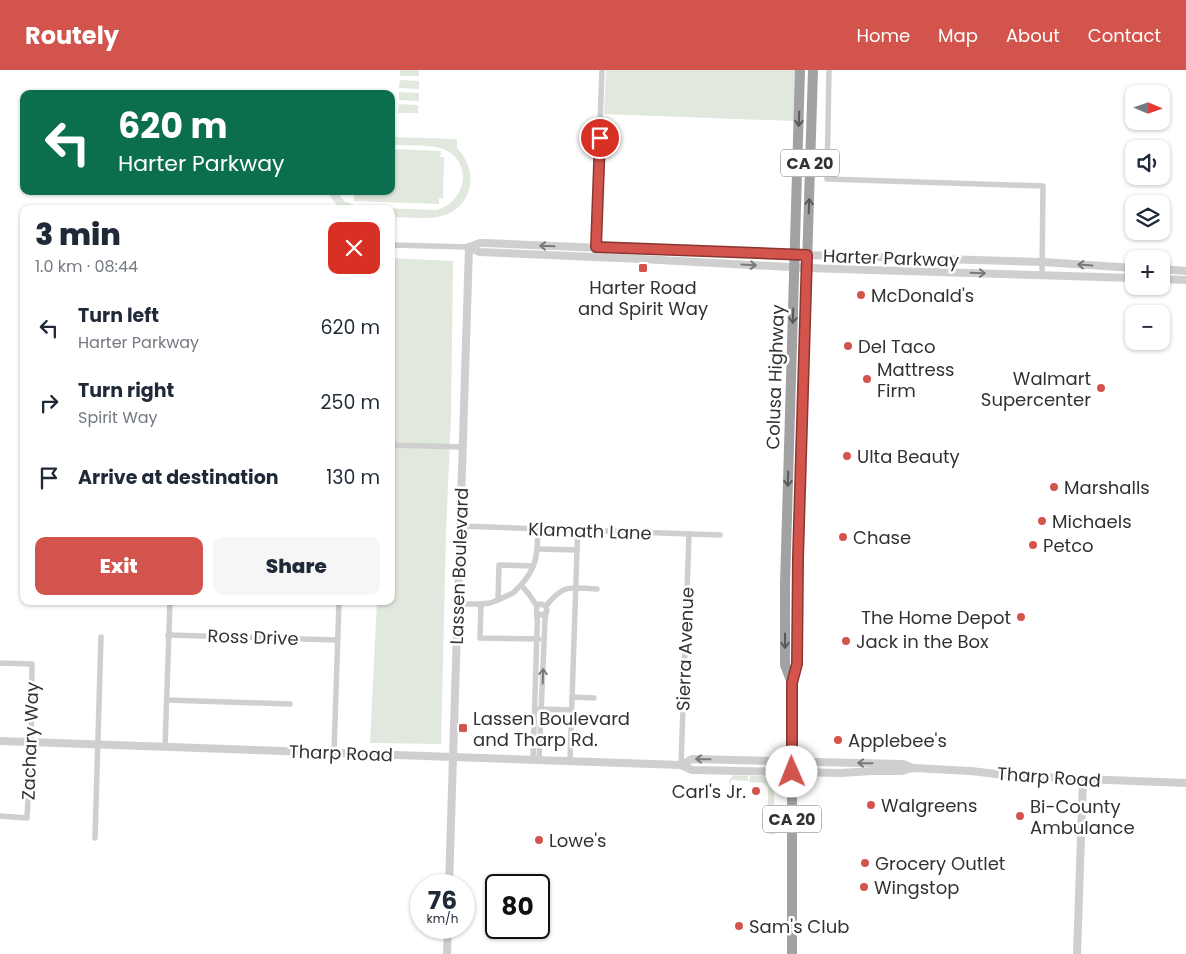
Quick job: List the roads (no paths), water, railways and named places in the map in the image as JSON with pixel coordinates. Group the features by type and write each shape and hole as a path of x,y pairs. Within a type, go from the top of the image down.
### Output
{"highway":[{"name":"Colusa Highway","path":"792,683 785,665 785,585 800,70"},
{"name":"CA 20","path":"807,255 813,70"},
{"name":"Colusa Highway","path":"792,954 792,683 797,664 807,255"}],"street":[{"path":"595,257 602,70"},
{"path":"829,70 827,179 1043,186 1042,275"},
{"name":"Harter Parkway","path":"395,245 469,247 485,243 1043,262 1125,267"},
{"name":"Harter Parkway","path":"469,247 480,252 795,268 1125,278"},
{"name":"Lassen Boulevard","path":"449,874 469,247"},
{"path":"1170,270 1186,271"},
{"path":"1170,279 1186,280"},
{"path":"395,445 463,447"},
{"name":"Klamath Lane","path":"461,526 720,535"},
{"path":"458,604 490,603 513,593 528,576 533,566 537,549 538,529"},
{"path":"570,760 578,530"},
{"name":"Sierra Avenue","path":"681,764 689,534"},
{"path":"537,549 577,550"},
{"path":"498,600 499,565 533,566"},
{"path":"521,585 528,593 537,610 542,615 546,613"},
{"path":"540,639 547,609 546,606 557,593 566,588 597,589"},
{"path":"481,604 480,638 540,639"},
{"path":"536,759 540,639 537,610 541,604 546,606"},
{"path":"165,747 170,605"},
{"path":"334,752 339,605"},
{"name":"Ross Drive","path":"168,635 337,640"},
{"path":"95,838 101,637"},
{"name":"Zachary Way","path":"0,663 32,664 32,742 27,818 0,816"},
{"path":"572,697 594,698"},
{"path":"166,700 290,704"},
{"path":"538,709 572,710"},
{"name":"Tharp Road","path":"0,741 681,764 692,759 902,764 913,768 1005,775 1186,783"},
{"name":"Tharp Road","path":"681,764 692,770 841,773 902,771 913,768"},
{"path":"1077,954 1083,779"},
{"path":"447,954 448,939"}],"place":[{"name":"Harter Road and Spirit Way","path":"643,268"},
{"name":"McDonald's","path":"861,295"},
{"name":"Del Taco","path":"848,346"},
{"name":"Mattress Firm","path":"867,379"},
{"name":"Walmart Supercenter","path":"1101,388"},
{"name":"Ulta Beauty","path":"847,456"},
{"name":"Marshalls","path":"1054,487"},
{"name":"Michaels","path":"1042,521"},
{"name":"Chase","path":"843,537"},
{"name":"Petco","path":"1033,545"},
{"name":"The Home Depot","path":"1021,617"},
{"name":"Jack in the Box","path":"846,641"},
{"name":"Lassen Boulevard and Tharp Rd.","path":"463,728"},
{"name":"Applebee's","path":"838,740"},
{"name":"Carl's Jr.","path":"756,791"},
{"name":"Walgreens","path":"871,805"},
{"name":"Bi-County Ambulance","path":"1020,816"},
{"name":"Lowe's","path":"539,840"},
{"name":"Grocery Outlet","path":"865,863"},
{"name":"Wingstop","path":"864,887"},
{"name":"Sam's Club","path":"739,926"}]}
